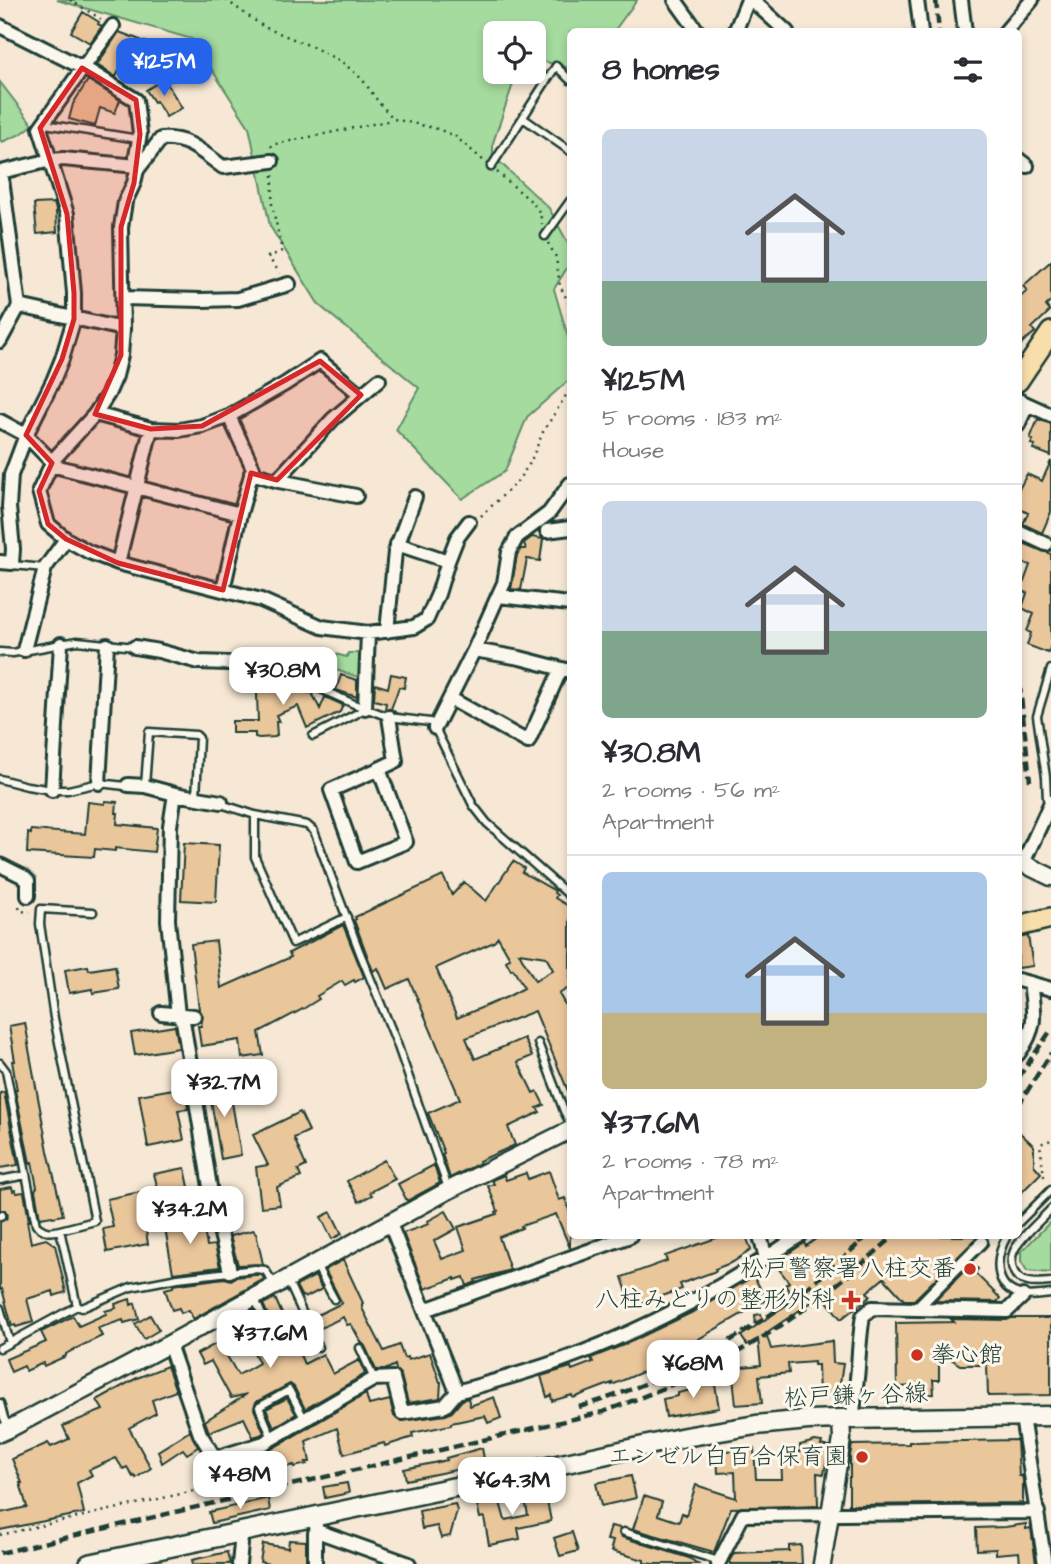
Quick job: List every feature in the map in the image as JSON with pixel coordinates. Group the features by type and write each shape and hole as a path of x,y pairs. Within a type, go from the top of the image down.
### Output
{"main road":[{"path":"1022,375 1051,332"},
{"path":"1022,925 1051,918"},
{"name":"松戸鎌ヶ谷線","path":"95,1564 239,1533 316,1524 498,1478 684,1437 756,1425 808,1420 1051,1416"}],"street":[{"path":"675,0 694,28"},
{"path":"737,28 750,0 782,28"},
{"path":"917,0 920,28"},
{"path":"961,0 964,28"},
{"path":"1008,28 1032,0"},
{"path":"0,26 82,68 136,100 140,134 135,156 137,168 134,183 125,202 121,227 124,298 121,355 108,394 95,414 52,464 39,491 48,524 66,539 89,552 118,563 261,600 322,627 368,633 414,627 427,619 457,538 469,522"},
{"path":"6,562 13,549 9,507 11,475 26,435 53,382 74,319 67,214 40,128 113,26"},
{"path":"137,168 161,139 176,138 192,145 222,167 272,161"},
{"path":"0,341 19,306 4,239 1,172 63,159 137,168"},
{"path":"124,298 238,299 289,284"},
{"path":"19,306 123,329"},
{"path":"95,414 151,429 179,430 202,426 229,415 320,361 361,395"},
{"path":"277,480 332,419 379,380"},
{"path":"1023,403 1051,415"},
{"path":"223,590 253,468 229,415"},
{"path":"0,421 26,435 52,464 240,514"},
{"path":"118,563 151,429"},
{"path":"251,473 356,496"},
{"path":"435,728 504,583 509,552 517,537 549,513 567,488"},
{"path":"387,631 395,552 415,497"},
{"path":"547,531 567,528"},
{"path":"1022,532 1049,540"},
{"path":"24,650 45,568 66,539"},
{"path":"397,544 448,561"},
{"path":"498,596 567,604"},
{"path":"365,708 368,633"},
{"path":"52,789 61,644"},
{"path":"99,783 107,645"},
{"path":"135,647 199,662 228,663"},
{"path":"451,699 528,742 566,670 474,650"},
{"path":"379,769 406,842 357,862 331,790 396,761 389,717"},
{"path":"128,785 145,786 221,803"},
{"path":"175,794 170,826 168,920 178,1015 183,1021 211,1193 230,1271"},
{"path":"1022,860 1051,802"},
{"path":"1022,862 1051,877"},
{"path":"0,865 28,881 28,897"},
{"path":"1024,981 1051,989"},
{"path":"1022,1049 1025,1030 1034,1023 1034,1012 1024,981"},
{"path":"161,1013 194,1016"},
{"path":"5,1431 449,1190 567,1131"},
{"path":"388,1223 457,1392"},
{"path":"425,1310 622,1239"},
{"path":"761,1239 766,1258"},
{"path":"215,1458 264,1443 374,1379 393,1378 401,1413 445,1406 457,1392 559,1361 615,1339 680,1308 794,1239"},
{"path":"917,1308 982,1242"},
{"path":"822,1564 842,1439 853,1402 863,1316 872,1308 1007,1311 1023,1296"},
{"path":"169,1344 200,1434 215,1458 244,1479"},
{"path":"1022,1417 1045,1564"},
{"path":"718,1563 743,1515 1038,1512"},
{"path":"315,1564 316,1524 409,1564"},
{"path":"239,1533 239,1564"}],"lane":[{"path":"491,167 556,65 567,76"},
{"path":"523,118 567,149"},
{"path":"43,123 138,139"},
{"path":"545,236 567,205"},
{"path":"6,562 45,568"},
{"path":"0,652 13,653 77,641 135,647"},
{"path":"228,663 233,661 265,664 389,717 430,722 473,805 487,823 567,893"},
{"path":"1051,669 1037,716 1047,799 1051,802"},
{"path":"313,736 365,708"},
{"path":"145,786 149,732 196,734 199,738 196,797"},
{"path":"0,779 27,786 68,790 99,783 128,785"},
{"path":"221,803 255,815 307,825 314,831 404,1063 449,1190"},
{"path":"255,815 256,857 293,943 347,917"},
{"path":"0,1063 6,1071 36,1225 44,1232 51,1232 95,1221 54,1018 40,924 41,909 93,912"},
{"path":"538,1043 567,1116"},
{"path":"0,1180 26,1175"},
{"path":"1022,1219 1051,1190"},
{"path":"1051,1209 1016,1247 1011,1259 1012,1270 1028,1283 1051,1282"},
{"path":"60,1230 77,1306"},
{"path":"1005,1239 1000,1247 998,1263 999,1276 1008,1288 1023,1296 1051,1294"},
{"path":"315,1263 334,1299"},
{"path":"0,1348 77,1306 82,1308 131,1287 178,1278 255,1269 265,1270 282,1282 318,1347"},
{"path":"254,1297 275,1345"},
{"path":"0,1308 10,1343"},
{"path":"360,1348 374,1379"},
{"path":"272,1438 258,1407 289,1390 304,1420"},
{"path":"0,1404 5,1431"},
{"path":"624,1532 718,1563"}],"path":[{"path":"69,0 113,26"},
{"path":"226,0 264,27 342,62 362,79 394,119"},
{"path":"289,284 268,257 282,251 272,204 271,145 394,119 438,129 455,136 532,202 540,213 543,233 556,257 560,286 567,299"},
{"path":"469,522 478,519 516,483 530,463 543,432 567,394"},
{"path":"1044,1177 1040,1144 1051,1140"},
{"path":"0,1535 244,1479"}],"highlighted area":[{"path":"82,68 136,100 140,134 134,183 121,227 121,355 95,414 151,429 202,426 320,361 361,395 277,480 251,473 223,590 118,563 66,539 48,524 39,491 52,463 26,435 62,359 74,319 74,293 67,214 40,128"}],"green space":[{"path":"57,0 637,0 616,28 567,28 567,67 546,62 546,21 483,21 483,84 513,84 493,143 493,156 549,208 567,241 567,268 554,289 567,334 567,382 527,417 505,471 462,499 396,430 419,388 319,305 270,226 249,127 192,39"},
{"path":"0,82 33,125 21,134 2,142 0,140"},
{"path":"327,652 347,657 348,653 359,653 359,658 362,658 361,678 323,666"},
{"path":"1051,1221 1051,1273 1027,1271 1021,1261 1021,1252"}],"building":[{"path":"83,12 102,26 90,43 71,32"},
{"path":"119,32 151,44 143,61 127,55 116,77 97,65"},
{"path":"164,79 182,108 166,117 146,90"},
{"path":"88,80 120,100 115,113 100,108 95,126 69,119 73,104"},
{"path":"54,203 57,232 37,234 34,204"},
{"path":"1051,261 1051,301 1046,306 1050,311 1032,328 1035,332 1022,343 1022,295 1027,291 1023,286"},
{"path":"1038,419 1051,424 1051,456 1033,449 1035,445 1031,444 1033,440 1030,439"},
{"path":"1051,461 1051,512 1042,533 1023,524 1028,513 1022,510 1022,483 1027,474 1042,481"},
{"path":"532,537 543,539 540,561 527,559 521,590 511,589 517,555 521,549 526,549 524,543"},
{"path":"1022,543 1051,554 1051,645 1048,653 1027,645 1031,633 1027,631 1034,614 1022,608 1027,593 1022,590 1022,587 1030,565 1022,562"},
{"path":"256,670 267,671 270,675 270,687 286,680 288,685 292,682 304,688 307,693 312,693 320,709 325,697 343,705 340,712 307,728 298,706 276,715 279,722 276,722 275,737 259,738 255,737 255,733 232,733 232,721 258,721"},
{"path":"391,674 406,677 404,688 399,687 391,709 385,709 386,703 374,700 375,684 388,688"},
{"path":"341,675 357,680 357,697 336,690"},
{"path":"105,801 117,802 117,824 157,828 154,852 95,849 94,857 27,853 28,833 31,834 31,830 85,834 88,802 105,804"},
{"path":"184,843 219,845 216,902 181,900"},
{"path":"513,861 524,868 522,872 555,891 555,898 567,905 567,989 559,994 567,1008 567,1089 535,1011 466,1038 475,1059 524,1038 532,1056 518,1062 533,1093 537,1091 544,1105 537,1108 540,1112 508,1127 515,1145 450,1178 442,1154 444,1153 428,1113 460,1099 409,979 387,989 378,968 373,971 354,920 355,917 443,876 452,895 464,882 486,901","holes":["498,937 510,958 506,961 524,988 457,1018 436,968 494,942","519,953 546,957 553,970 535,981"]},
{"path":"343,925 364,977 345,985 342,981 317,996 319,999 303,1009 259,1032 263,1055 242,1058 240,1040 201,1046 198,1026 201,1026 203,1016 199,1009 191,944 216,941 221,988 291,957 289,953"},
{"path":"1028,936 1033,966 1022,967 1022,937"},
{"path":"88,966 89,970 115,966 119,989 93,993 92,989 69,993 65,970"},
{"path":"25,1023 48,1151 63,1215 53,1217 40,1218 35,1190 37,1187 15,1090 12,1061 15,1061 9,1026"},
{"path":"175,1026 179,1048 135,1055 131,1033"},
{"path":"228,1079 241,1155 221,1159 208,1083"},
{"path":"185,1087 188,1109 178,1110 184,1140 148,1147 139,1095"},
{"path":"4,1092 18,1165 0,1168 0,1093"},
{"path":"300,1112 309,1131 294,1138 306,1166 298,1170 301,1177 277,1187 280,1205 261,1207 256,1167 268,1165 253,1135"},
{"path":"1022,1135 1034,1146 1034,1165 1041,1173 1022,1192"},
{"path":"384,1160 395,1179 370,1192 372,1195 359,1202 347,1181"},
{"path":"434,1165 440,1183 407,1201 398,1184"},
{"path":"185,1168 189,1187 159,1193 154,1174"},
{"path":"549,1171 559,1200 565,1198 567,1204 567,1239 570,1239 570,1248 556,1214 499,1237 510,1270 475,1280 476,1282 467,1286 464,1277 425,1289 403,1233 429,1224 428,1221 446,1211 456,1229 434,1241 442,1259 466,1250 458,1227 497,1214 488,1186 494,1184 492,1180 504,1175 506,1180 526,1173 528,1179"},
{"path":"12,1187 16,1193 24,1192 31,1243 46,1239 55,1245 66,1292 54,1296 53,1291 27,1299 33,1322 16,1327 12,1326 2,1289 0,1290 0,1222 8,1215 5,1210 0,1210 0,1189"},
{"path":"140,1192 148,1244 107,1252 103,1229 113,1227 107,1199"},
{"path":"331,1212 342,1234 332,1239 321,1217"},
{"path":"204,1215 207,1246 215,1245 220,1267 173,1273 164,1223"},
{"path":"254,1230 263,1264 238,1265 230,1236"},
{"path":"713,1239 747,1239 751,1250 733,1262 715,1269 716,1271 680,1284 682,1289 632,1307 622,1277 667,1261 665,1256"},
{"path":"816,1239 857,1239 860,1243 865,1239 976,1239 914,1300 904,1300 884,1278 867,1292 871,1296 841,1319 822,1295 766,1333 771,1349 832,1341 833,1363 843,1364 838,1397 819,1397 818,1365 814,1365 814,1362 788,1364 789,1373 759,1376 762,1403 736,1405 732,1368 761,1365 758,1339 747,1345 741,1336 756,1326 755,1315 761,1314 763,1321 794,1299 785,1285 789,1282 774,1263 804,1243 806,1246"},
{"path":"343,1260 363,1303 362,1308 384,1351 399,1345 404,1358 407,1357 408,1360 430,1353 441,1382 440,1398 408,1403 401,1376 395,1365 385,1370 376,1370 365,1346 351,1324 347,1325 343,1317 317,1330 311,1318 342,1303 325,1270"},
{"path":"972,1263 978,1269 975,1273 1000,1298 997,1302 935,1301"},
{"path":"262,1275 264,1279 193,1319 189,1310 181,1313 179,1308 172,1310 165,1289 179,1284 225,1278 231,1280"},
{"path":"315,1276 322,1289 302,1297 296,1286"},
{"path":"754,1276 766,1300 690,1344 692,1348 612,1385 573,1398 572,1395 552,1401 551,1395 547,1397 541,1376 571,1367 572,1370 593,1362 591,1358 695,1311"},
{"path":"275,1298 304,1364 323,1354 333,1374 359,1360 365,1374 305,1409 290,1384 256,1402 254,1409 264,1433 260,1435 253,1437 244,1418 209,1432 205,1421 247,1394 231,1398 211,1361 203,1365 197,1354 219,1342 238,1375 259,1363 246,1336 229,1345 220,1328 253,1310 270,1348 278,1350 280,1343 263,1304"},
{"path":"130,1299 131,1305 135,1303 139,1319 124,1323 123,1320 98,1328 102,1336 66,1356 44,1366 43,1363 26,1371 24,1366 11,1372 6,1359 46,1342 41,1332 73,1316 79,1326 106,1314 105,1311 116,1308 115,1304"},
{"path":"150,1315 159,1330 144,1339 135,1324"},
{"path":"1051,1318 1051,1395 988,1396 987,1365 960,1365 939,1351 939,1380 933,1380 934,1394 918,1395 918,1386 897,1387 896,1323"},
{"path":"167,1366 176,1391 152,1400 156,1413 129,1428 151,1468 136,1478 127,1467 123,1469 116,1458 89,1470 92,1475 77,1483 84,1513 0,1530 0,1513 27,1507 22,1483 12,1459 48,1443 51,1447 69,1439 63,1426 103,1410 97,1400 137,1378"},
{"path":"714,1379 719,1408 666,1417 663,1399 678,1396 678,1393"},
{"path":"366,1394 369,1405 390,1400 394,1416 400,1421 446,1415 462,1400 468,1398 470,1406 494,1397 501,1418 488,1423 485,1416 451,1423 412,1433 413,1437 385,1446 384,1443 344,1454 337,1428 306,1441 310,1462 306,1462 307,1464 294,1467 286,1465 274,1470 272,1464 246,1470 236,1462 268,1451"},
{"path":"287,1398 296,1414 274,1427 266,1409"},
{"path":"190,1431 198,1447 187,1454 183,1449 162,1463 158,1451"},
{"path":"1017,1440 1019,1476 1022,1476 1023,1480 1023,1503 849,1505 852,1445"},
{"path":"815,1441 829,1447 824,1474 817,1473 818,1505 731,1508 714,1552 633,1529 644,1496 662,1502 658,1515 679,1522 682,1513 686,1515 696,1485 736,1498 735,1472 718,1473 717,1452 754,1448 756,1479 782,1479 781,1453 800,1452 800,1445"},
{"path":"482,1448 485,1464 406,1480 404,1469 447,1460 446,1458"},
{"path":"631,1476 636,1498 601,1506 596,1483"},
{"path":"347,1483 349,1493 325,1498 323,1487"},
{"path":"545,1491 551,1521 518,1528 520,1539 489,1545 484,1517 480,1518 476,1500 498,1495 505,1520 528,1515 524,1495"},
{"path":"268,1498 270,1510 212,1523 209,1512"},
{"path":"455,1504 457,1511 450,1536 441,1538 437,1526 422,1529 419,1511"},
{"path":"1026,1524 1026,1529 1031,1528 1036,1564 1020,1564 1019,1552 996,1554 996,1549 977,1550 976,1528"},
{"path":"611,1526 620,1528 619,1534 622,1537 689,1558 698,1564 644,1563 644,1560 612,1551 613,1541 607,1540"},
{"path":"572,1532 578,1551 560,1556 554,1538"},
{"path":"289,1540 306,1541 306,1564 260,1562 263,1544 288,1548"},
{"path":"801,1545 802,1564 730,1564 734,1553 789,1551 789,1546"},
{"path":"227,1552 230,1564 193,1564 192,1560"}],"railway":[{"path":"936,0 939,28"},
{"path":"1022,706 1030,781"},
{"path":"1022,1072 1051,1030"},
{"path":"1022,1100 1051,1053"},
{"path":"579,1407 658,1378 733,1339 803,1291 864,1239"},
{"path":"0,1553 603,1412 678,1382 745,1348 812,1304 891,1239"}],"place":[{"name":"松戸警察署八柱交番","path":"970,1269"},
{"name":"八柱みどりの整形外科","path":"851,1300"},
{"name":"拳心館","path":"917,1355"},
{"name":"エンゼル白百合保育園","path":"862,1457"}]}
